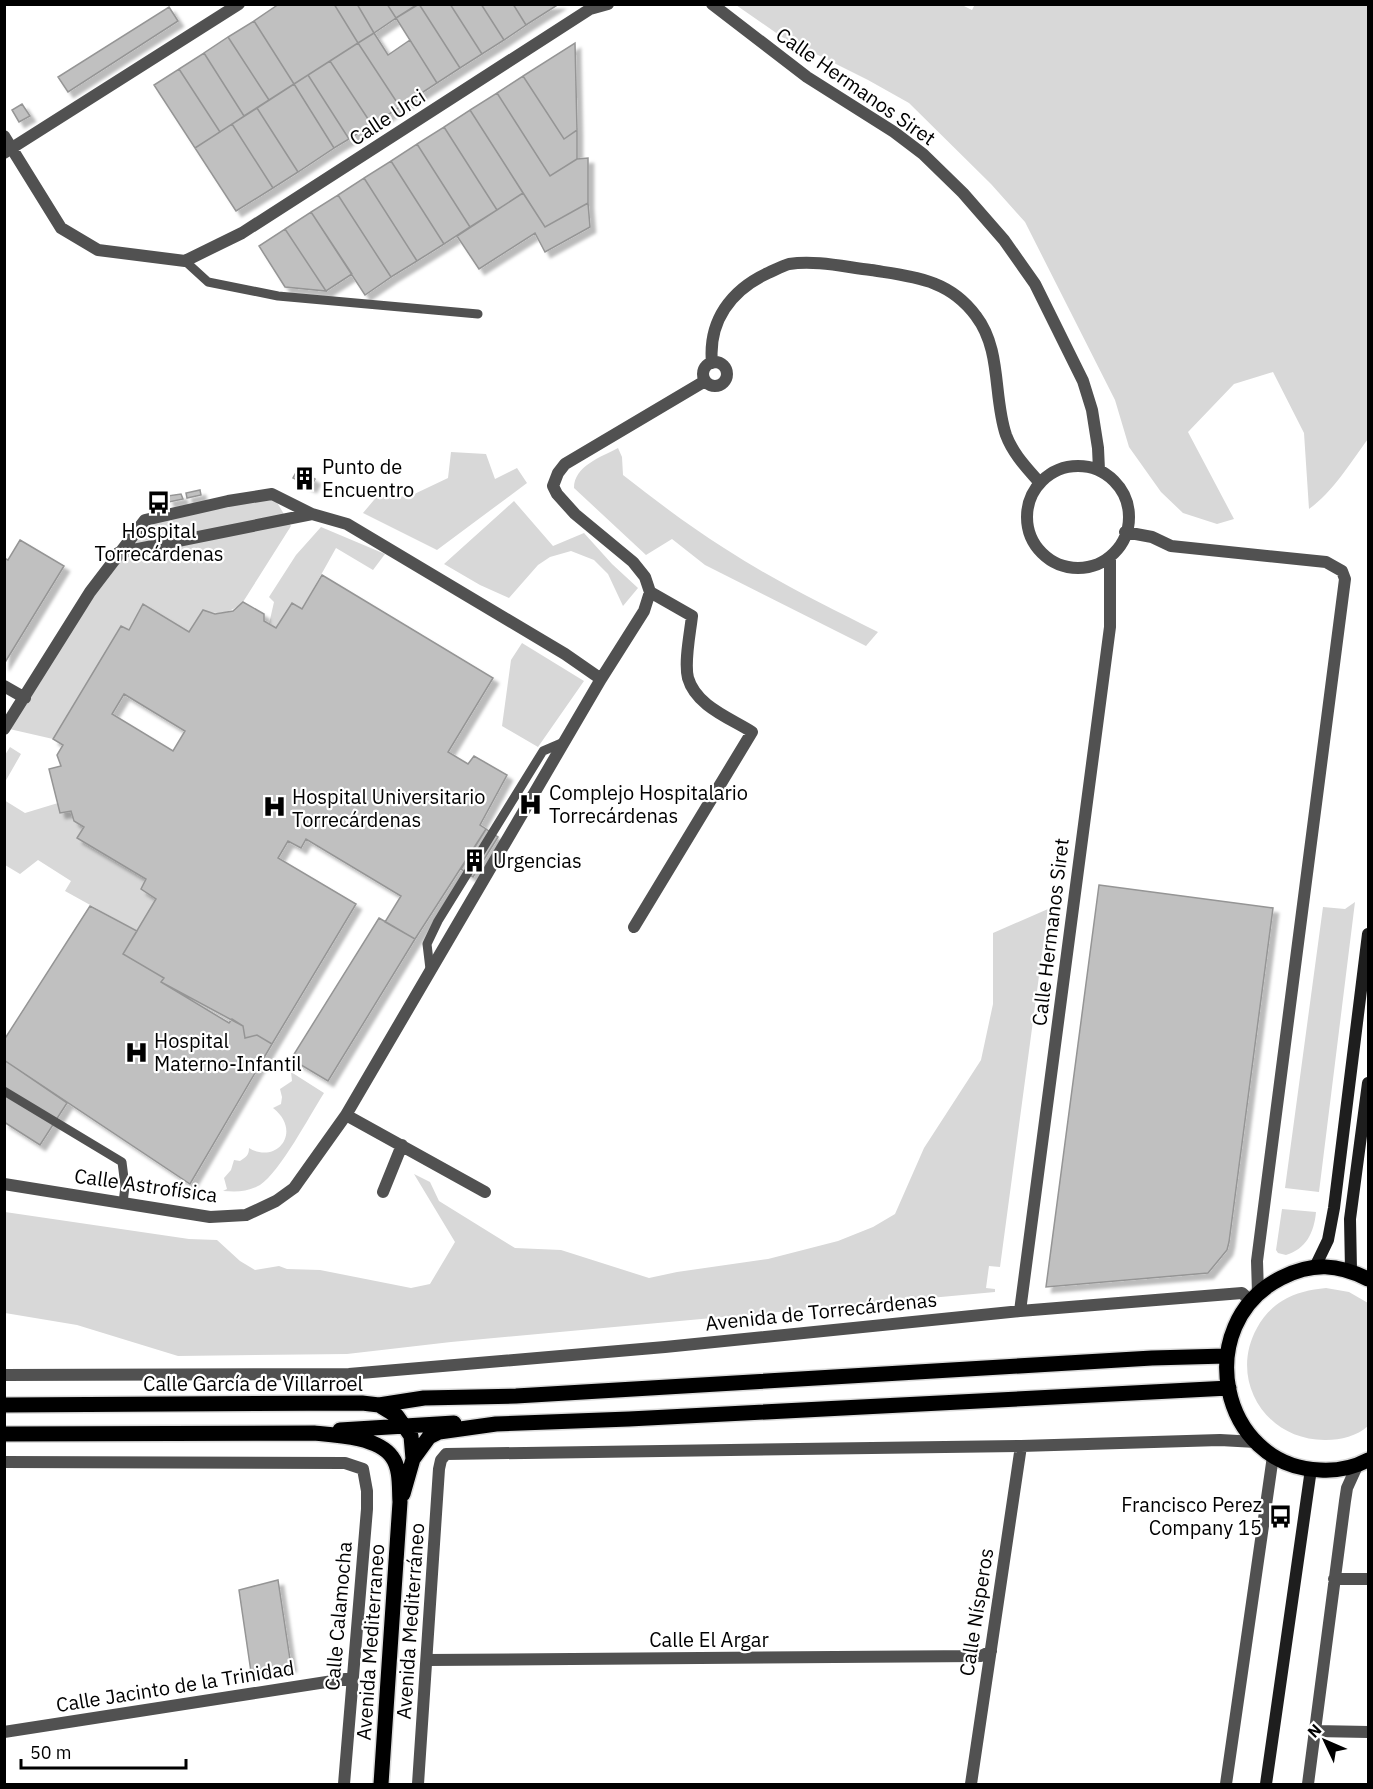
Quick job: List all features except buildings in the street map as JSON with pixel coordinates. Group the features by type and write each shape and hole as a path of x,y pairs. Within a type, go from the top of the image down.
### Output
{"main road":[{"path":"1363,1463 1333,1470 1311,1469 1287,1463 1256,1442 1241,1420 1229,1388 1226,1378 1226,1356 1236,1323 1254,1297 1284,1276 1315,1267 1331,1267 1352,1270 1368,1278"},
{"path":"379,1405 424,1398 516,1396 1152,1358 1226,1356"},
{"path":"4,1434 314,1433 442,1423 496,1424 629,1419 1229,1388"},
{"name":"Calle García de Villarroel","path":"4,1405 350,1403 379,1405 397,1416 405,1426"},
{"path":"400,1502 413,1459 429,1437 439,1432 496,1424"},
{"path":"405,1426 411,1436 413,1459"},
{"path":"314,1433 355,1438 384,1449 393,1458 397,1470 400,1502"},
{"name":"Avenida Mediterraneo","path":"381,1785 400,1502"}],"street":[{"path":"8,151 239,4"},
{"name":"Calle Urci","path":"185,261 242,233 588,7 608,4"},
{"name":"Calle Hermanos Siret","path":"712,4 807,77 894,132 923,154 963,193 1004,240 1035,284 1083,381 1094,420 1099,470"},
{"path":"4,136 8,151 61,228 98,250 185,261"},
{"path":"712,363 713,336 722,312 736,293 760,277 788,264 823,264 933,281 956,294 977,317 988,339 1006,435 1018,459 1040,483"},
{"path":"712,363 723,365 726,370 725,381 715,386 705,381 705,368 712,363"},
{"path":"634,927 752,732 705,704 695,693 688,677 692,616 650,592 645,577 633,562 574,514 553,486 558,473 565,464 705,381"},
{"path":"1079,466 1099,470 1114,483 1124,496 1129,521 1124,538 1110,556 1092,567 1064,567 1043,555 1032,541 1027,512 1032,495 1048,474 1079,466"},
{"path":"4,729 90,592 145,520 228,501 272,494 312,514 347,524 565,654 602,679"},
{"path":"118,553 312,514"},
{"path":"1125,532 1152,537 1172,546 1326,562 1342,572 1345,579 1254,1297"},
{"name":"Calle Hermanos Siret","path":"1020,1311 1110,627 1110,556"},
{"name":"Calle Astrofísica","path":"4,1184 210,1216 246,1215 276,1201 294,1188 346,1115 564,742 644,611 650,592"},
{"path":"4,686 25,698"},
{"path":"1315,1267 1328,1240 1334,1208 1368,934"},
{"path":"1352,1270 1350,1219 1368,1083"},
{"path":"346,1115 485,1192"},
{"path":"383,1192 402,1145"},
{"name":"Avenida de Torrecárdenas","path":"393,1371 1227,1293 1242,1293 1254,1297"},
{"name":"Calle García de Villarroel","path":"4,1376 349,1374 393,1371"},
{"path":"1021,1446 1220,1440 1256,1442"},
{"name":"Avenida Mediterráneo","path":"418,1785 441,1460 446,1454 1021,1446"},
{"name":"Calle Nísperos","path":"971,1785 1021,1446"},
{"path":"1226,1785 1274,1456"},
{"name":"Calle Calamocha","path":"4,1462 345,1463 363,1469 367,1509 344,1785"},
{"path":"1308,1785 1346,1495 1363,1463"},
{"path":"1266,1785 1311,1469"},
{"path":"1334,1579 1368,1579"},
{"name":"Calle El Argar","path":"427,1660 981,1656 991,1651"},
{"name":"Calle Jacinto de la Trinidad","path":"4,1732 352,1678"},
{"path":"1315,1731 1368,1732"}],"lane":[{"path":"185,261 208,282 278,296 478,315"},
{"path":"430,969 427,944 438,921 543,751 564,742"},
{"path":"4,1091 122,1162 123,1203"}],"shaded area":[{"path":"960,4 972,10 975,4 1368,5 1368,439 1333,486 1309,509 1304,433 1273,372 1234,384 1188,432 1234,519 1217,524 1183,513 1161,492 1129,447 1115,400 1025,222 991,184 909,103 782,37 736,5"},
{"path":"618,448 622,457 623,475 685,522 761,571 878,632 866,646 705,565 672,539 646,555 574,488 575,480 583,468"},
{"path":"451,452 486,454 495,479 517,468 527,483 437,550 363,513 379,494 408,497 448,478"},
{"path":"272,494 291,526 243,602 234,609 224,612 214,613 203,610 189,632 143,604 129,630 121,626 53,739 5,728 145,520"},
{"path":"514,501 553,546 584,533 638,588 623,606 608,574 594,560 571,551 550,557 538,565 509,598 480,585 444,564"},
{"path":"321,527 385,554 373,570 336,548 302,609 292,603 276,628 269,624 274,602 269,597 296,555"},
{"path":"522,643 584,681 538,747 502,726 511,660"},
{"path":"10,747 21,754 5,782 5,755"},
{"path":"4,800 25,813 58,803 71,811 74,821 84,827 78,838 146,879 141,889 156,899 137,931 65,891 71,881 38,860 20,874 5,865"},
{"path":"1355,902 1319,1192 1285,1188 1323,907 1345,909"},
{"path":"1048,909 1000,1267 989,1266 986,1288 995,1289 995,1292 451,1342 347,1354 178,1356 77,1325 5,1313 5,1212 189,1239 217,1240 240,1261 255,1270 279,1266 287,1269 320,1270 411,1288 430,1284 455,1242 414,1174 430,1182 439,1201 515,1248 561,1250 649,1278 768,1259 838,1241 873,1227 895,1214 924,1148 981,1060 993,1004 993,933"},
{"path":"291,1072 324,1093 285,1156 268,1178 251,1189 223,1191 227,1189 224,1178 231,1170 234,1160 240,1161 244,1158 249,1148 259,1152 269,1152 277,1149 283,1143 286,1126 282,1117 273,1108 281,1104 280,1089 292,1081"},
{"path":"1282,1209 1316,1212 1308,1239 1299,1249 1286,1255 1276,1250"},
{"path":"1326,1288 1349,1292 1368,1303 1368,1426 1348,1437 1326,1440 1305,1438 1286,1430 1270,1419 1258,1404 1250,1387 1247,1368 1249,1348 1257,1328 1271,1309 1293,1295"}],"place":[{"name":"Punto de Encuentro","path":"304,478"},
{"name":"Hospital Torrecárdenas","path":"159,502"},
{"name":"Complejo Hospitalario Torrecárdenas","path":"531,804"},
{"name":"Hospital Universitario Torrecárdenas","path":"274,807"},
{"name":"Urgencias","path":"475,860"},
{"name":"Hospital Materno-Infantil","path":"136,1052"},
{"name":"Francisco Perez Company 15","path":"1280,1516"}]}
